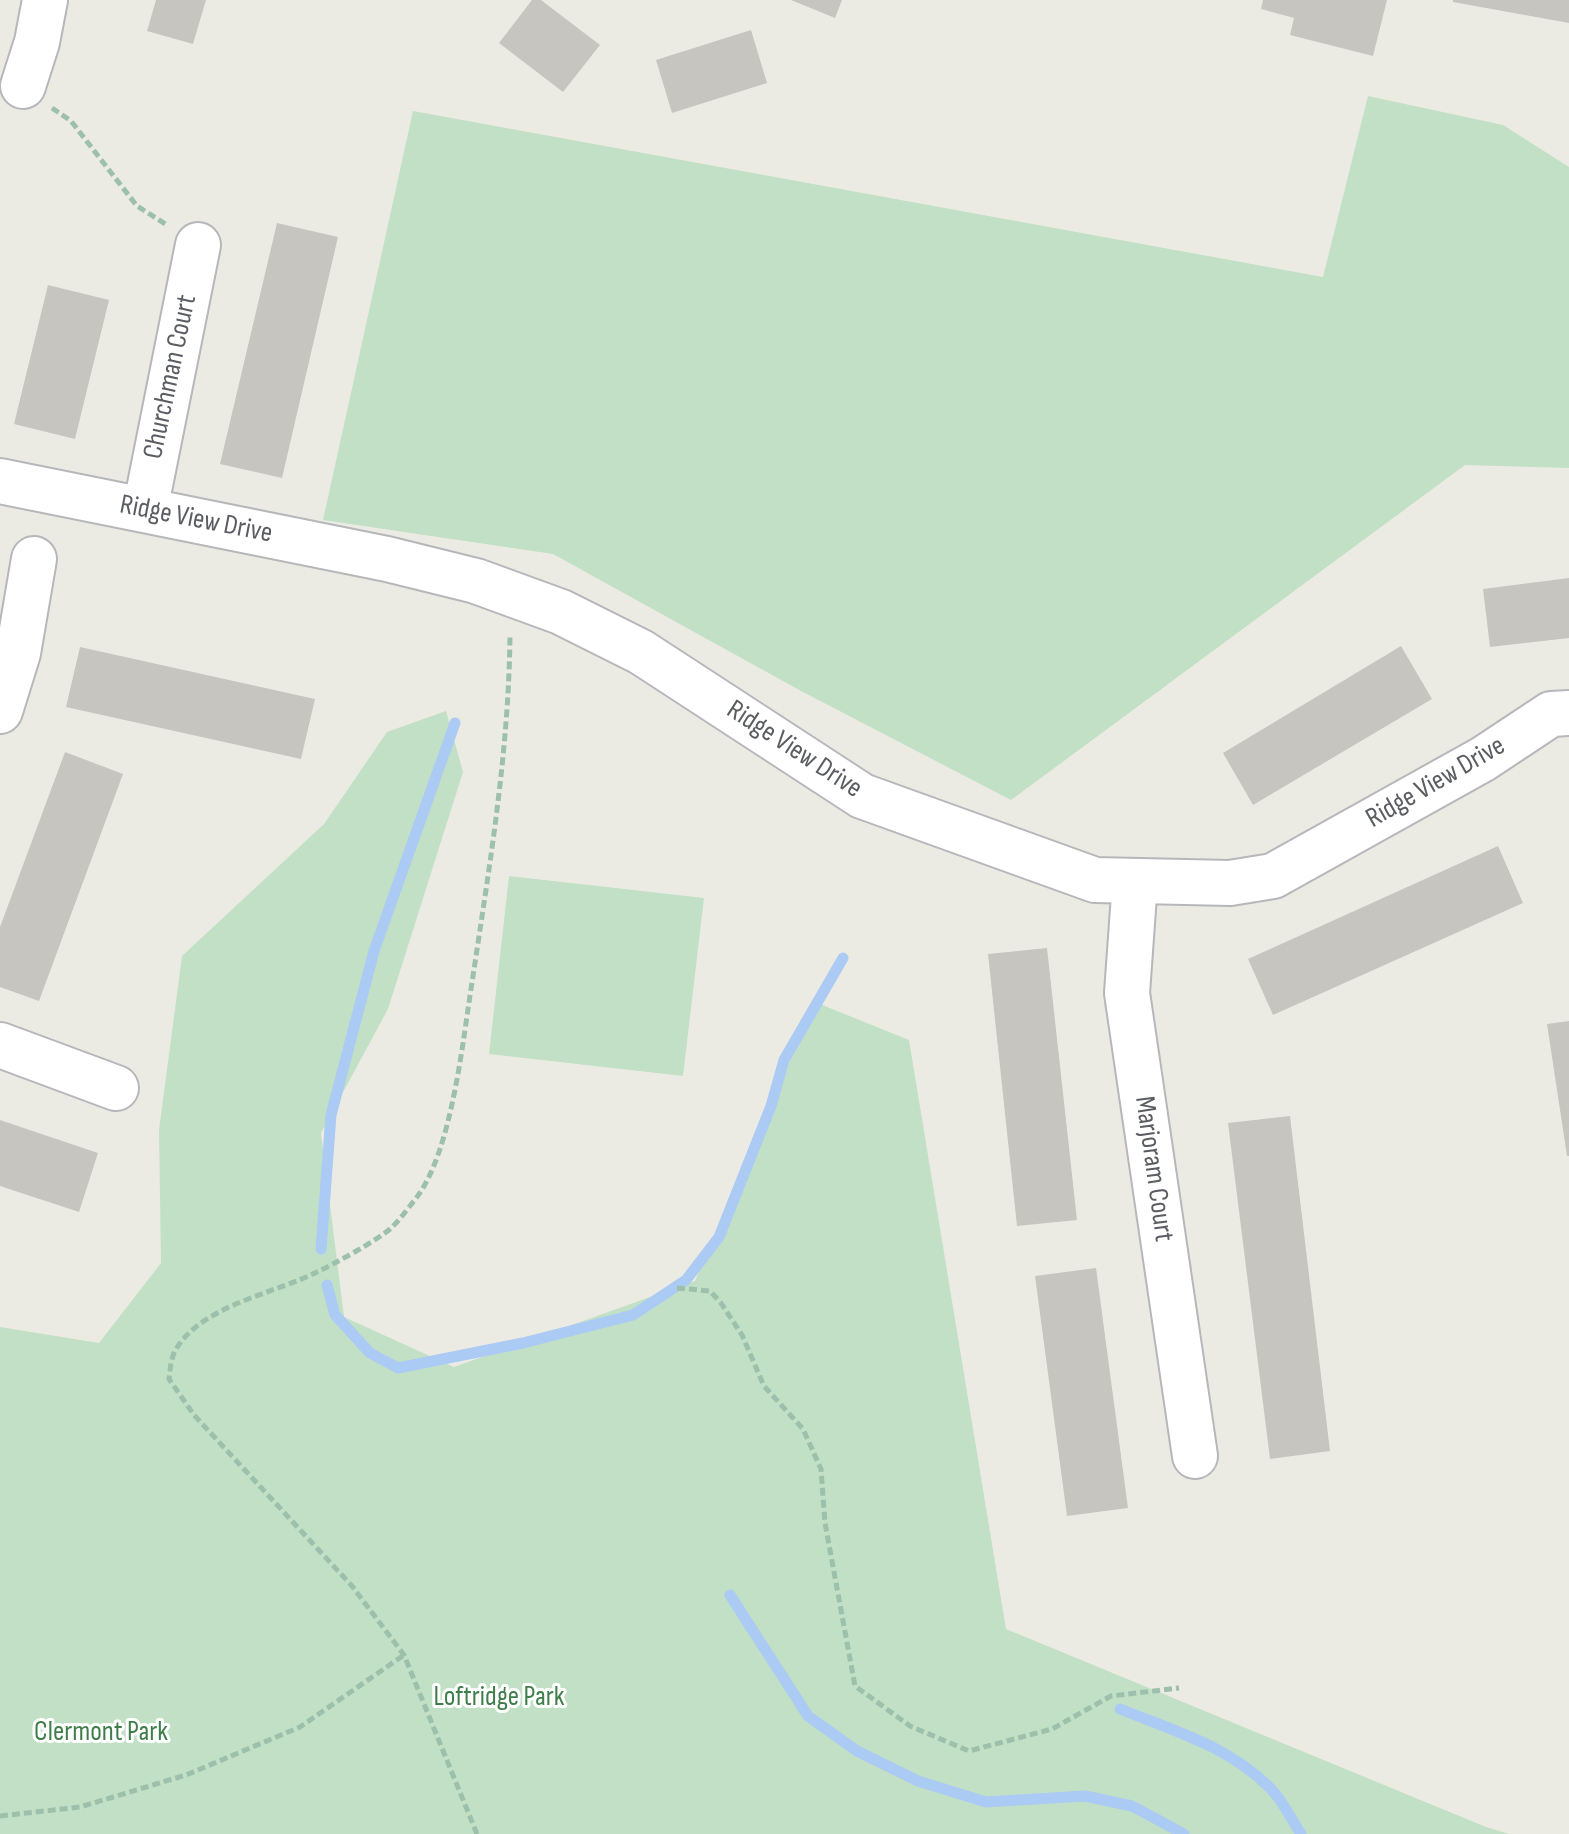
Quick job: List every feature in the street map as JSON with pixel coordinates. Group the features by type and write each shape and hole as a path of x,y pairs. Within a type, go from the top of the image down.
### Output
{"street":[{"path":"23,86 37,42 45,0"},
{"name":"Churchman Court","path":"145,510 198,245"},
{"name":"Ridge View Drive","path":"0,481 402,562 476,581 561,612 641,652 862,796 1095,880 1230,883 1273,876 1483,759 1551,714 1569,713"},
{"path":"0,711 18,653 34,559"},
{"name":"Marjoram Court","path":"1135,881 1127,993 1195,1456"},
{"path":"0,1045 116,1088"}],"path":[{"path":"23,86 71,121 137,206 198,245"},
{"path":"477,1834 404,1655 352,1586 194,1415 169,1379 175,1350 198,1326 239,1302 317,1273 389,1230 419,1195 438,1157 459,1068 494,828 509,694 510,627"},
{"path":"677,1288 710,1291 721,1303 742,1335 764,1386 803,1429 821,1469 825,1523 855,1686 910,1726 969,1751 1052,1729 1111,1696 1179,1688"},
{"path":"0,1816 80,1807 186,1775 300,1727 404,1655"}],"green space":[{"path":"1368,96 1503,125 1569,167 1569,468 1465,465 1011,800 801,691 553,554 323,520 413,111 1323,277"},
{"path":"446,711 463,772 388,1009 321,1133 344,1317 454,1367 695,1281 815,1002 909,1040 1006,1629 1509,1834 0,1834 0,1327 99,1343 161,1263 159,1130 182,956 324,824 387,732"},
{"path":"509,876 704,898 683,1076 489,1054"}],"building":[{"path":"156,0 206,0 193,44 147,31"},
{"path":"532,0 541,0 600,45 563,92 499,43"},
{"path":"791,0 842,0 835,18"},
{"path":"1263,0 1387,0 1373,56 1290,35 1294,18 1261,9"},
{"path":"1569,0 1569,23 1453,2"},
{"path":"751,30 767,83 672,113 656,60"},
{"path":"277,223 338,237 282,478 220,464"},
{"path":"48,285 109,300 75,439 14,424"},
{"path":"1569,578 1569,638 1490,647 1483,589"},
{"path":"1401,646 1432,699 1253,805 1223,753"},
{"path":"80,647 315,699 301,759 66,707"},
{"path":"65,752 123,774 39,1001 0,987 0,927"},
{"path":"1498,846 1523,903 1273,1015 1248,959"},
{"path":"1047,948 1077,1220 1017,1226 988,954"},
{"path":"1569,1021 1569,1156 1567,1156 1547,1024"},
{"path":"1290,1116 1330,1451 1270,1459 1228,1123"},
{"path":"0,1120 98,1153 79,1212 0,1186"},
{"path":"1096,1268 1128,1508 1067,1516 1035,1276"}],"waterway":[{"path":"321,1249 331,1115 374,951 455,723"},
{"path":"327,1285 335,1315 370,1353 398,1368 523,1343 633,1315 686,1280 719,1237 771,1106 784,1060 843,958"},
{"path":"730,1595 808,1716 857,1751 918,1781 986,1802 1085,1796 1132,1806 1184,1834"},
{"path":"1120,1709 1199,1740 1236,1760 1274,1792 1301,1834"}],"park label":[{"name":"Loftridge Park","path":"499,1698"},
{"name":"Clermont Park","path":"101,1733"}]}
